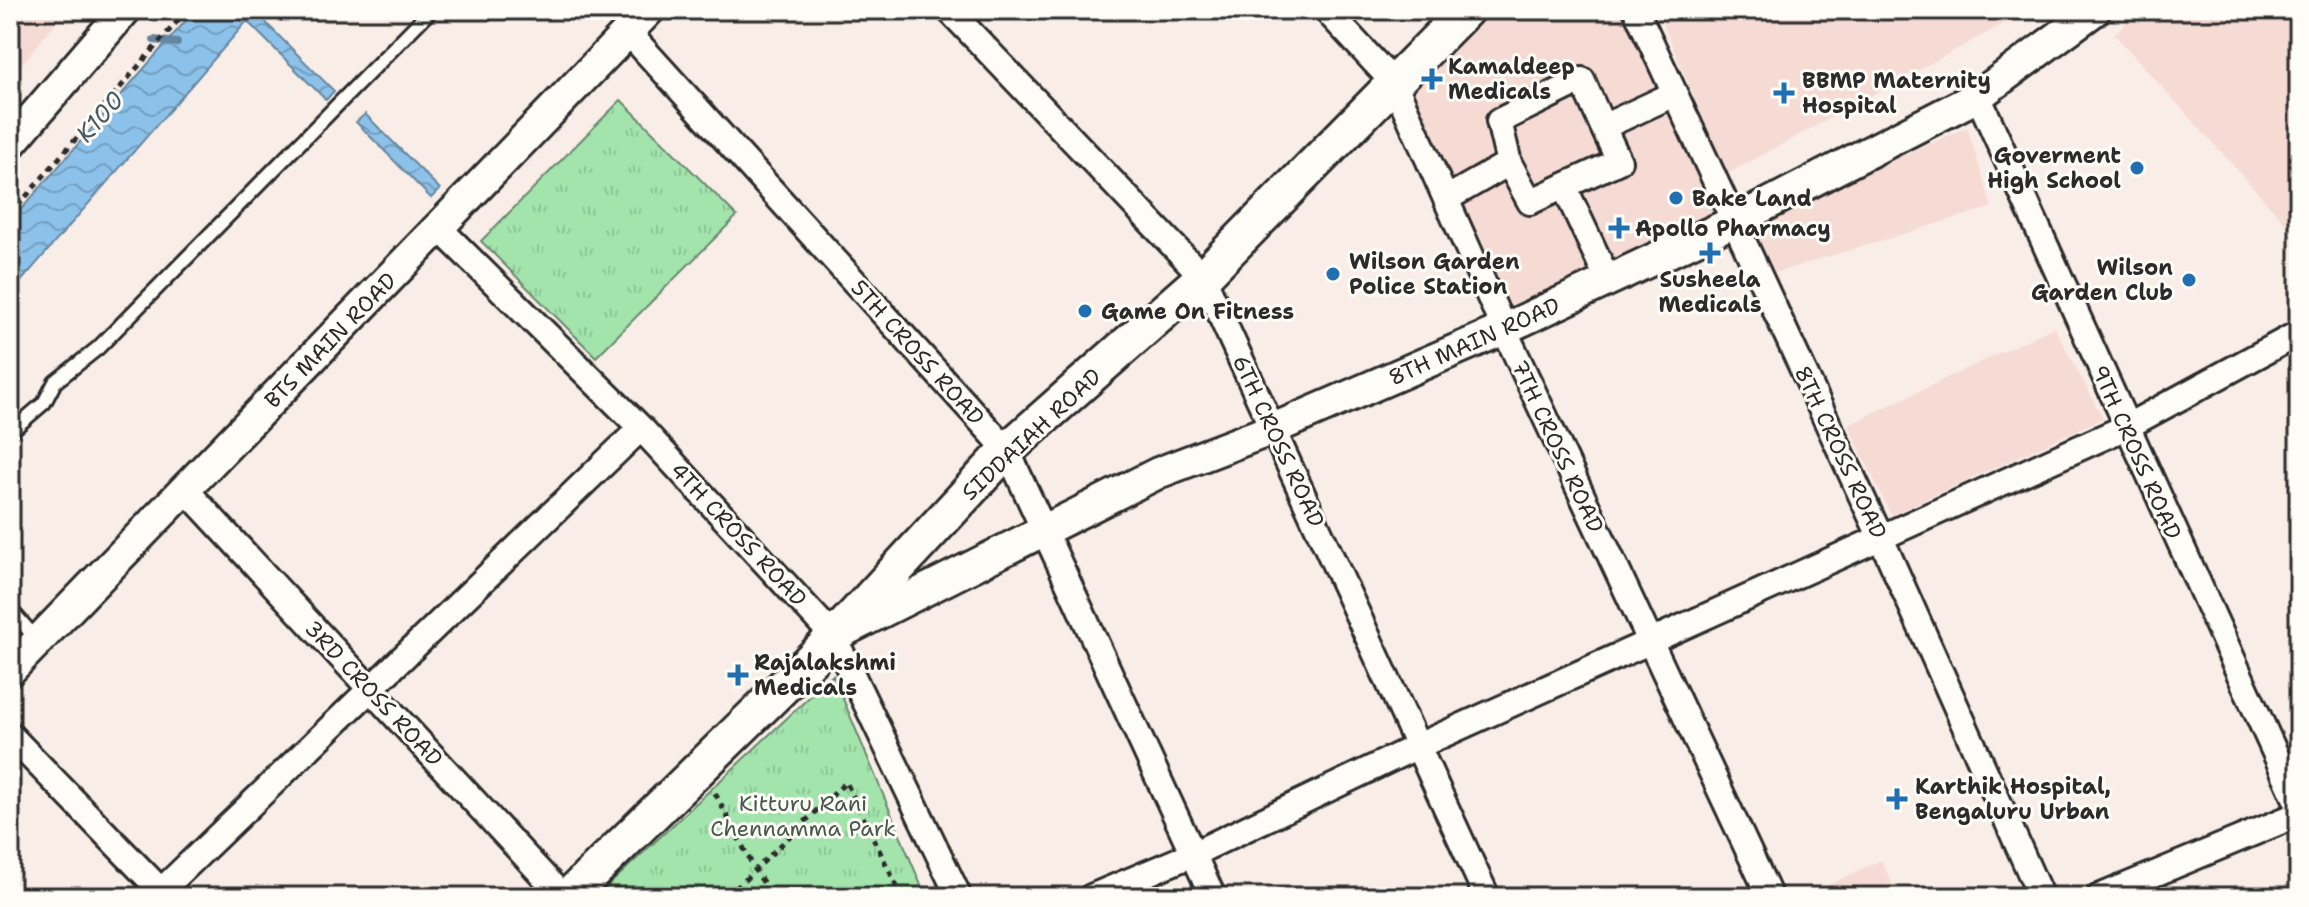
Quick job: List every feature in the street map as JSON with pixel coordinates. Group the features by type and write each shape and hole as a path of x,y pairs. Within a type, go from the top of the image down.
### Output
{"main road":[{"name":"SIDDAIAH ROAD","path":"566,897 834,637 1007,450 1203,277 1466,10"}],"street":[{"path":"11,140 125,10"},
{"name":"BTS MAIN ROAD","path":"10,670 649,10"},
{"name":"6TH CROSS ROAD","path":"949,10 1203,277 1487,897"},
{"name":"7TH CROSS ROAD","path":"1326,10 1394,83 1504,329 1770,897"},
{"name":"8TH CROSS ROAD","path":"1636,10 1880,536 2041,897"},
{"name":"8TH MAIN ROAD","path":"834,637 1044,528 1158,473 1273,429 1504,329 1733,222 1978,96 2080,15"},
{"name":"5TH CROSS ROAD","path":"628,32 1007,450 1213,897"},
{"path":"1582,80 1619,161 1530,202 1509,163 1499,121 1582,80"},
{"path":"1603,127 1674,94"},
{"name":"9TH CROSS ROAD","path":"1978,96 2299,806"},
{"path":"1446,199 1509,163"},
{"path":"1564,186 1608,280"},
{"name":"4TH CROSS ROAD","path":"439,228 641,428 834,637 959,897"},
{"path":"1091,897 1193,854 1418,746 2126,427 2299,333"},
{"path":"10,735 164,894 370,689 641,428"},
{"name":"3RD CROSS ROAD","path":"185,489 566,897"},
{"path":"2099,897 2299,814"}],"lane":[{"path":"10,432 44,403 55,382 105,341 431,10"},
{"path":"10,609 38,641"}],"path":[{"path":"10,215 187,10"},
{"path":"701,767 755,870 773,897"},
{"path":"727,897 846,782 902,897"}],"shaded area":[{"path":"10,10 66,10 10,79"},
{"path":"1483,10 1621,10 1718,214 1503,309 1405,88"},
{"name":"BBMP Maternity Hospital","path":"1657,10 2023,10 2025,12 1727,174"},
{"path":"2140,10 2299,10 2299,238 2114,34"},
{"path":"1967,127 1992,207 1771,274 1747,226"},
{"path":"2054,327 2103,418 1891,515 1848,425"},
{"path":"1881,860 1899,897 1803,897"}],"green space":[{"path":"621,100 737,216 596,357 481,241"},
{"name":"Kitturu Rani Chennamma Park","path":"833,675 926,897 596,897"}],"water":[{"name":"K100","path":"195,10 262,10 267,24 334,91 326,100 247,21 10,294 10,222"},
{"path":"365,114 440,189 431,198 356,122"}],"waterway":[{"path":"154,40 177,43"}],"place":[{"name":"Kamaldeep Medicals","path":"1432,79"},
{"name":"BBMP Maternity Hospital","path":"1784,93"},
{"name":"Goverment High School","path":"2137,168"},
{"name":"Bake Land","path":"1676,198"},
{"name":"Apollo Pharmacy","path":"1619,228"},
{"name":"Susheela Medicals","path":"1710,253"},
{"name":"Wilson Garden Police Station","path":"1333,274"},
{"name":"Wilson Garden Club","path":"2189,280"},
{"name":"Game On Fitness","path":"1085,311"},
{"name":"Rajalakshmi Medicals","path":"738,675"},
{"name":"Karthik Hospital, Bengaluru Urban","path":"1897,799"}]}
